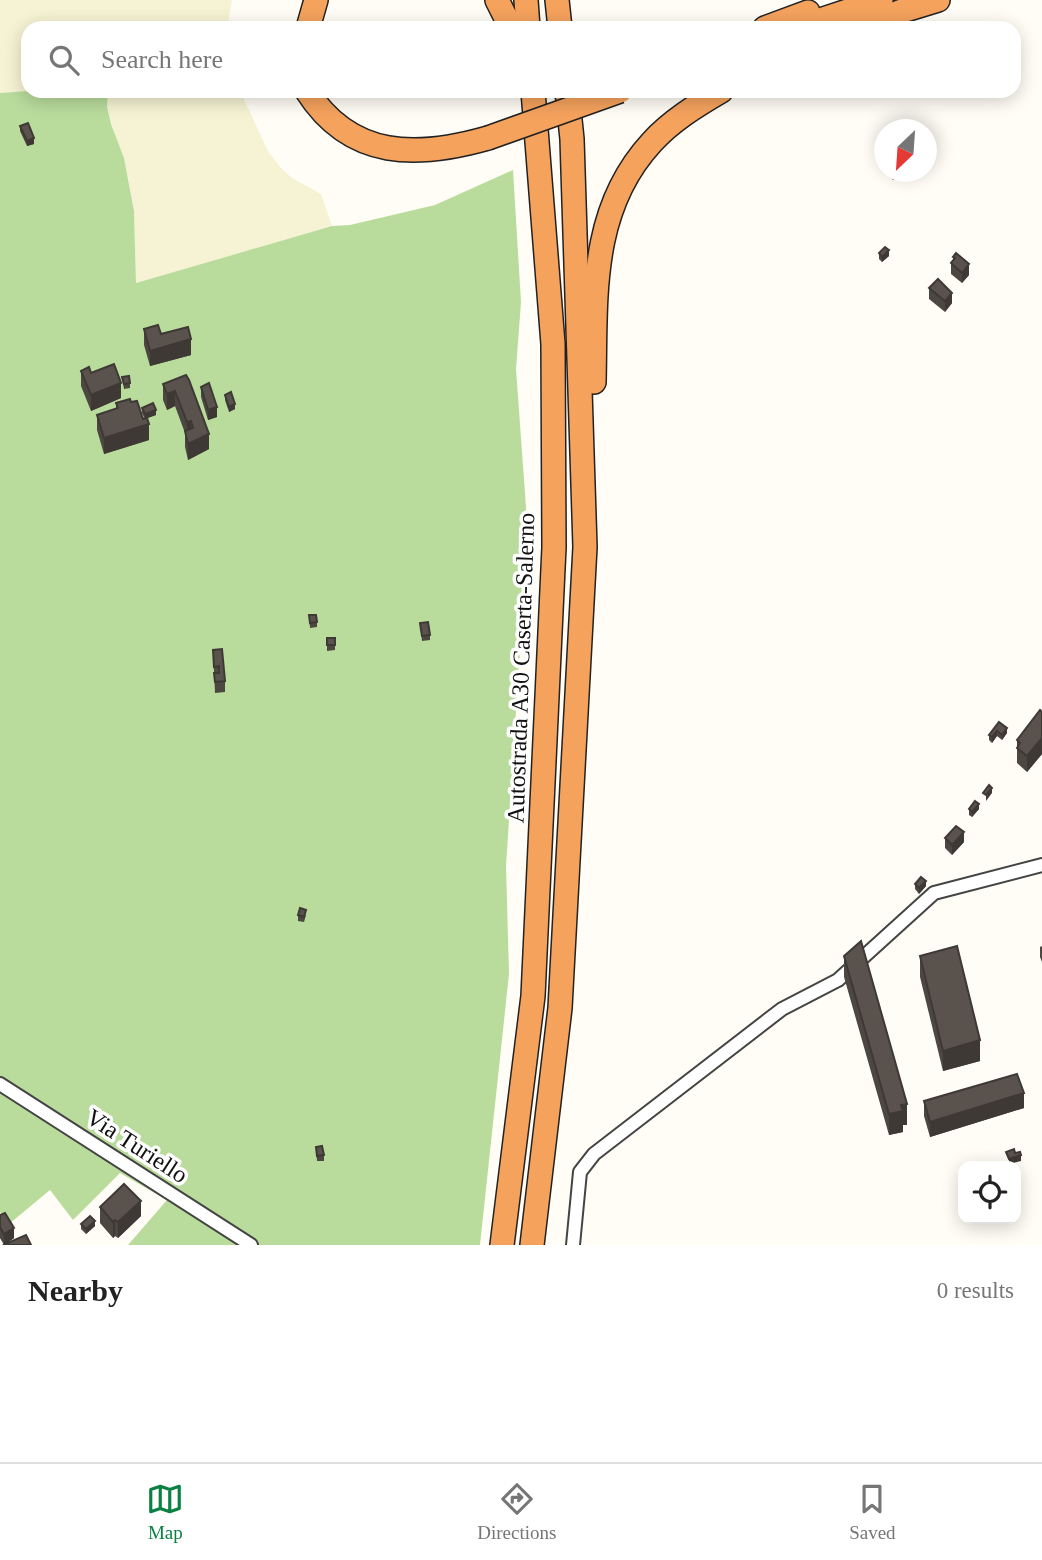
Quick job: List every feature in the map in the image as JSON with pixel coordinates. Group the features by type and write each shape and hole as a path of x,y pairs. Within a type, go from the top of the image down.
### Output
{"highway":[{"path":"298,21 303,0"},
{"path":"310,21 316,0"},
{"path":"497,0 508,21"},
{"path":"526,0 528,21"},
{"path":"557,0 559,21"},
{"path":"785,21 845,0"},
{"path":"817,21 881,0"},
{"path":"876,21 938,0"},
{"path":"312,98 345,132 382,147 401,150 446,149 570,98"},
{"path":"327,98 352,122 368,131 403,139 488,132 597,98"},
{"path":"526,98 540,272 553,344"},
{"name":"Autostrada A30 Caserta-Salerno","path":"502,1245 533,996 554,547 553,344 534,98"},
{"path":"532,1245 560,1008 584,547 572,139 568,98"},
{"path":"583,488 592,433 598,263 608,219 623,182 652,141 678,119 710,98"}],"street":[{"path":"573,1245 580,1172 594,1154 782,1009 838,980 933,892 1042,864"},
{"name":"Via Turiello","path":"0,1084 251,1245"}],"shaded area":[{"path":"0,0 232,0 228,21 21,21 21,92 0,93"},
{"path":"108,98 243,98 269,153 292,178 321,194 332,226 136,283 134,210 124,158 107,107"}],"green space":[{"path":"21,92 21,98 108,98 107,107 124,158 134,211 136,283 332,226 350,225 435,205 513,170 521,302 516,369 526,507 526,583 506,866 509,974 480,1245 128,1245 167,1200 120,1173 73,1220 50,1190 9,1224 0,1212 0,93"}],"building":[{"path":"28,123 34,138 27,141 20,126"},
{"path":"885,247 889,250 882,257 879,253"},
{"path":"956,253 969,264 962,273 951,263"},
{"path":"938,279 952,293 945,301 929,288"},
{"path":"158,325 161,334 188,327 191,339 150,351 144,329"},
{"path":"114,364 121,383 91,395 81,371 89,367 91,373"},
{"path":"186,375 209,434 188,444 185,431 193,428 191,421 187,422 175,391 167,394 163,384"},
{"path":"129,376 130,383 124,384 122,377"},
{"path":"209,383 217,407 208,410 201,387"},
{"path":"231,392 235,404 229,407 225,395"},
{"path":"130,399 131,402 137,401 143,419 147,418 149,424 104,438 97,415 118,408 116,403"},
{"path":"153,403 156,410 145,414 142,408"},
{"path":"309,615 316,615 317,622 310,623"},
{"path":"428,622 430,635 422,636 420,623"},
{"path":"327,638 335,638 335,645 327,645"},
{"path":"222,649 225,681 215,682 214,673 219,673 219,666 214,667 213,650"},
{"path":"1040,710 1042,738 1027,756 1017,748 1020,743 1017,740"},
{"path":"999,722 1007,728 1002,735 997,731 992,737 989,735"},
{"path":"989,785 992,788 986,795 983,793"},
{"path":"975,801 979,804 972,812 969,809"},
{"path":"956,826 964,832 952,845 945,838"},
{"path":"921,877 926,881 919,888 915,884"},
{"path":"300,908 306,910 304,917 298,915"},
{"path":"861,941 907,1104 901,1105 903,1111 889,1114 844,956"},
{"path":"957,946 980,1040 943,1051 920,956"},
{"path":"1017,1074 1024,1093 930,1122 924,1101"},
{"path":"322,1146 324,1155 317,1156 316,1147"},
{"path":"1014,1149 1015,1153 1020,1152 1021,1155 1009,1159 1006,1152"},
{"path":"124,1184 141,1201 118,1222 113,1222 100,1207"},
{"path":"5,1213 14,1228 4,1234 0,1227 0,1215"},
{"path":"90,1216 95,1221 86,1229 81,1224"},
{"path":"26,1235 31,1245 3,1245"}]}
